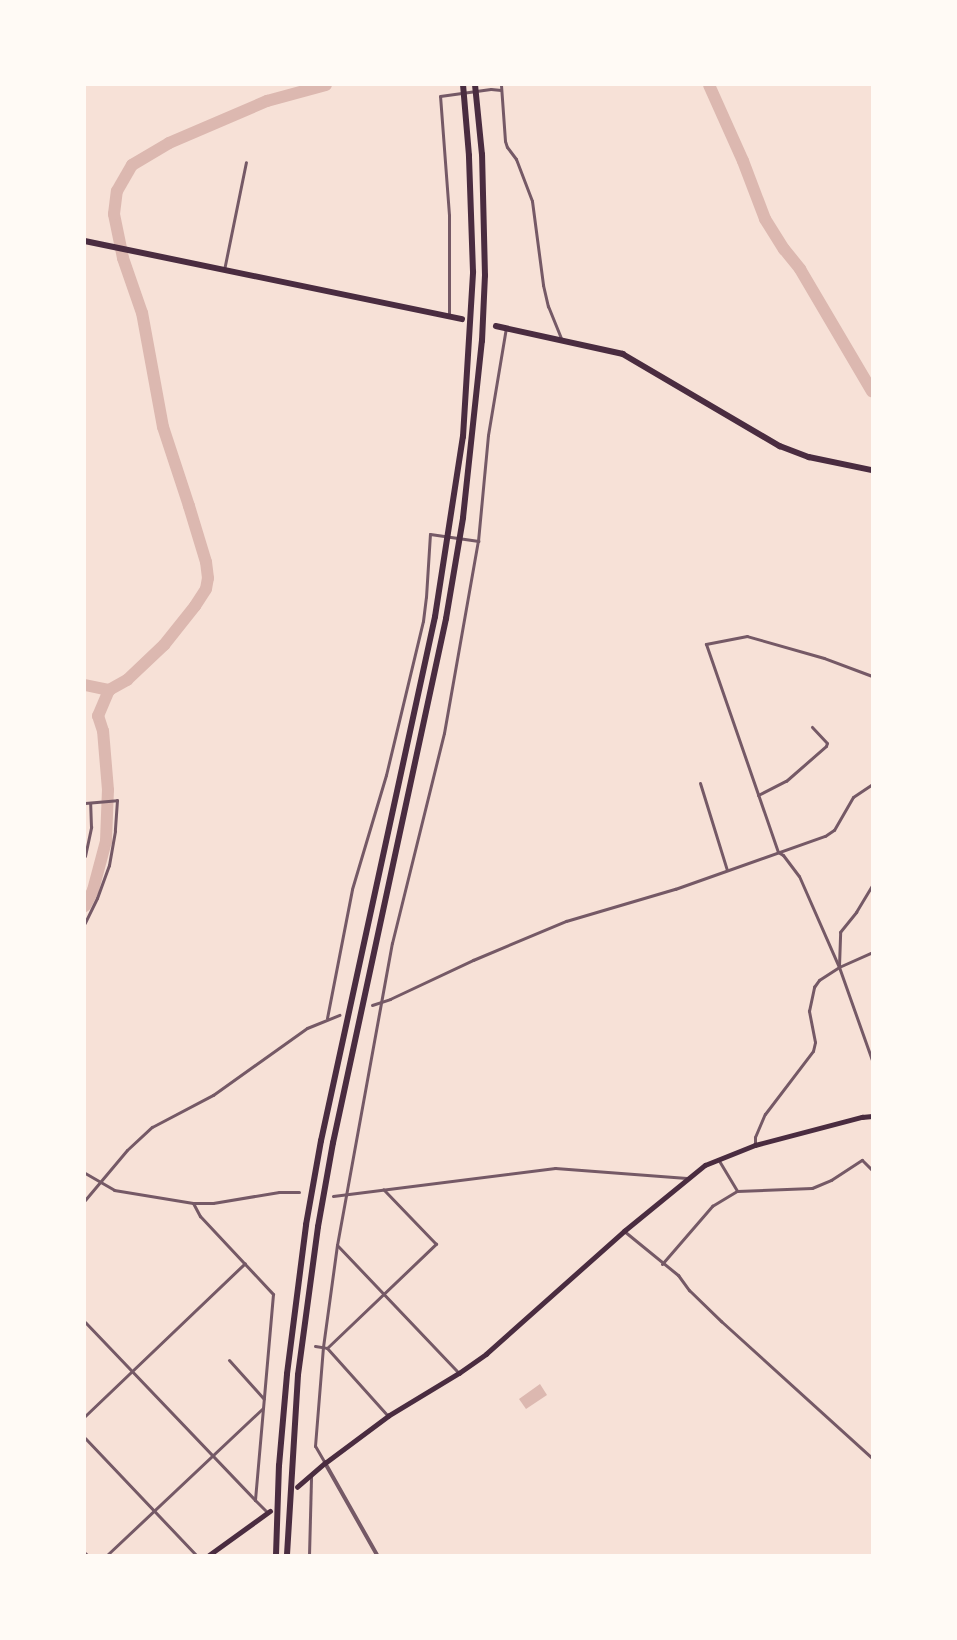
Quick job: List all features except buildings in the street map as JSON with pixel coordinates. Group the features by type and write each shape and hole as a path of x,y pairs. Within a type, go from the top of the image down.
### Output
{"highway":[{"path":"276,1555 279,1466 287,1374 306,1225 323,1132 435,617 463,437 473,272 472,213 463,85"},
{"path":"288,1555 298,1375 318,1227 357,1028 446,619 464,509 482,341 485,276 483,184 475,85"},
{"path":"85,241 462,319"},
{"path":"496,326 605,349 637,361 780,446 810,456 872,470"}],"main road":[{"path":"297,1487 325,1463 388,1416 459,1373 510,1334 624,1231 687,1178 718,1159 755,1145 872,1116"},
{"path":"209,1555 269,1512"}],"street":[{"path":"501,85 506,147 516,159 532,201 543,285 548,306 562,340"},
{"path":"449,316 449,215 440,96 492,89 501,90"},
{"path":"224,270 246,162"},
{"path":"377,1555 315,1446 325,1347 337,1245 392,943 444,733 477,540 488,435 506,328"},
{"path":"327,1018 352,889 386,775 423,620 430,534 477,540"},
{"path":"872,676 824,658 748,636 706,644 778,852 783,855 800,876 839,967 872,1060"},
{"path":"758,795 786,781 826,746 827,743 812,727"},
{"path":"700,783 727,870"},
{"path":"372,1005 566,921 675,889 825,836 834,830 853,797 872,784"},
{"path":"85,803 117,800 115,831 109,865 98,898 85,923"},
{"path":"85,856 91,827 91,803"},
{"path":"839,967 840,932 856,912 872,884"},
{"path":"755,1145 755,1137 765,1114 813,1051 815,1042 809,1012 814,987 819,980 839,967 872,952"},
{"path":"85,1200 127,1150 152,1127 213,1095 295,1036 327,1018 339,1015"},
{"path":"718,1159 737,1191"},
{"path":"662,1264 712,1206 737,1191 812,1188 831,1180 862,1160 872,1170"},
{"path":"333,1196 340,1197 347,1193 555,1168 687,1178"},
{"path":"85,1174 114,1190 132,1195 193,1203 213,1203 279,1192 299,1192"},
{"path":"325,1347 436,1244 384,1189"},
{"path":"193,1203 200,1216 274,1294 255,1500"},
{"path":"624,1231 662,1264 678,1275 689,1290 720,1321 872,1458"},
{"path":"337,1245 459,1373"},
{"path":"85,1416 245,1263"},
{"path":"85,1322 211,1456 269,1512"},
{"path":"269,1341 275,1342"},
{"path":"315,1346 325,1347 388,1416"},
{"path":"229,1360 264,1399"},
{"path":"107,1555 263,1408"},
{"path":"85,1438 196,1555"},
{"path":"310,1555 311,1476"}],"shaded area":[{"path":"540,1384 547,1395 526,1409 519,1399"}],"waterway":[{"path":"85,685 109,690 127,680 164,645 195,606 206,589 208,578 206,562 163,427 142,313 123,258 114,214 117,191 132,165 169,143 267,101 326,85"},
{"path":"709,85 743,161 765,219 784,249 800,269 872,391"},
{"path":"85,906 93,890 106,841 108,790 103,731 98,716 109,690"}]}
